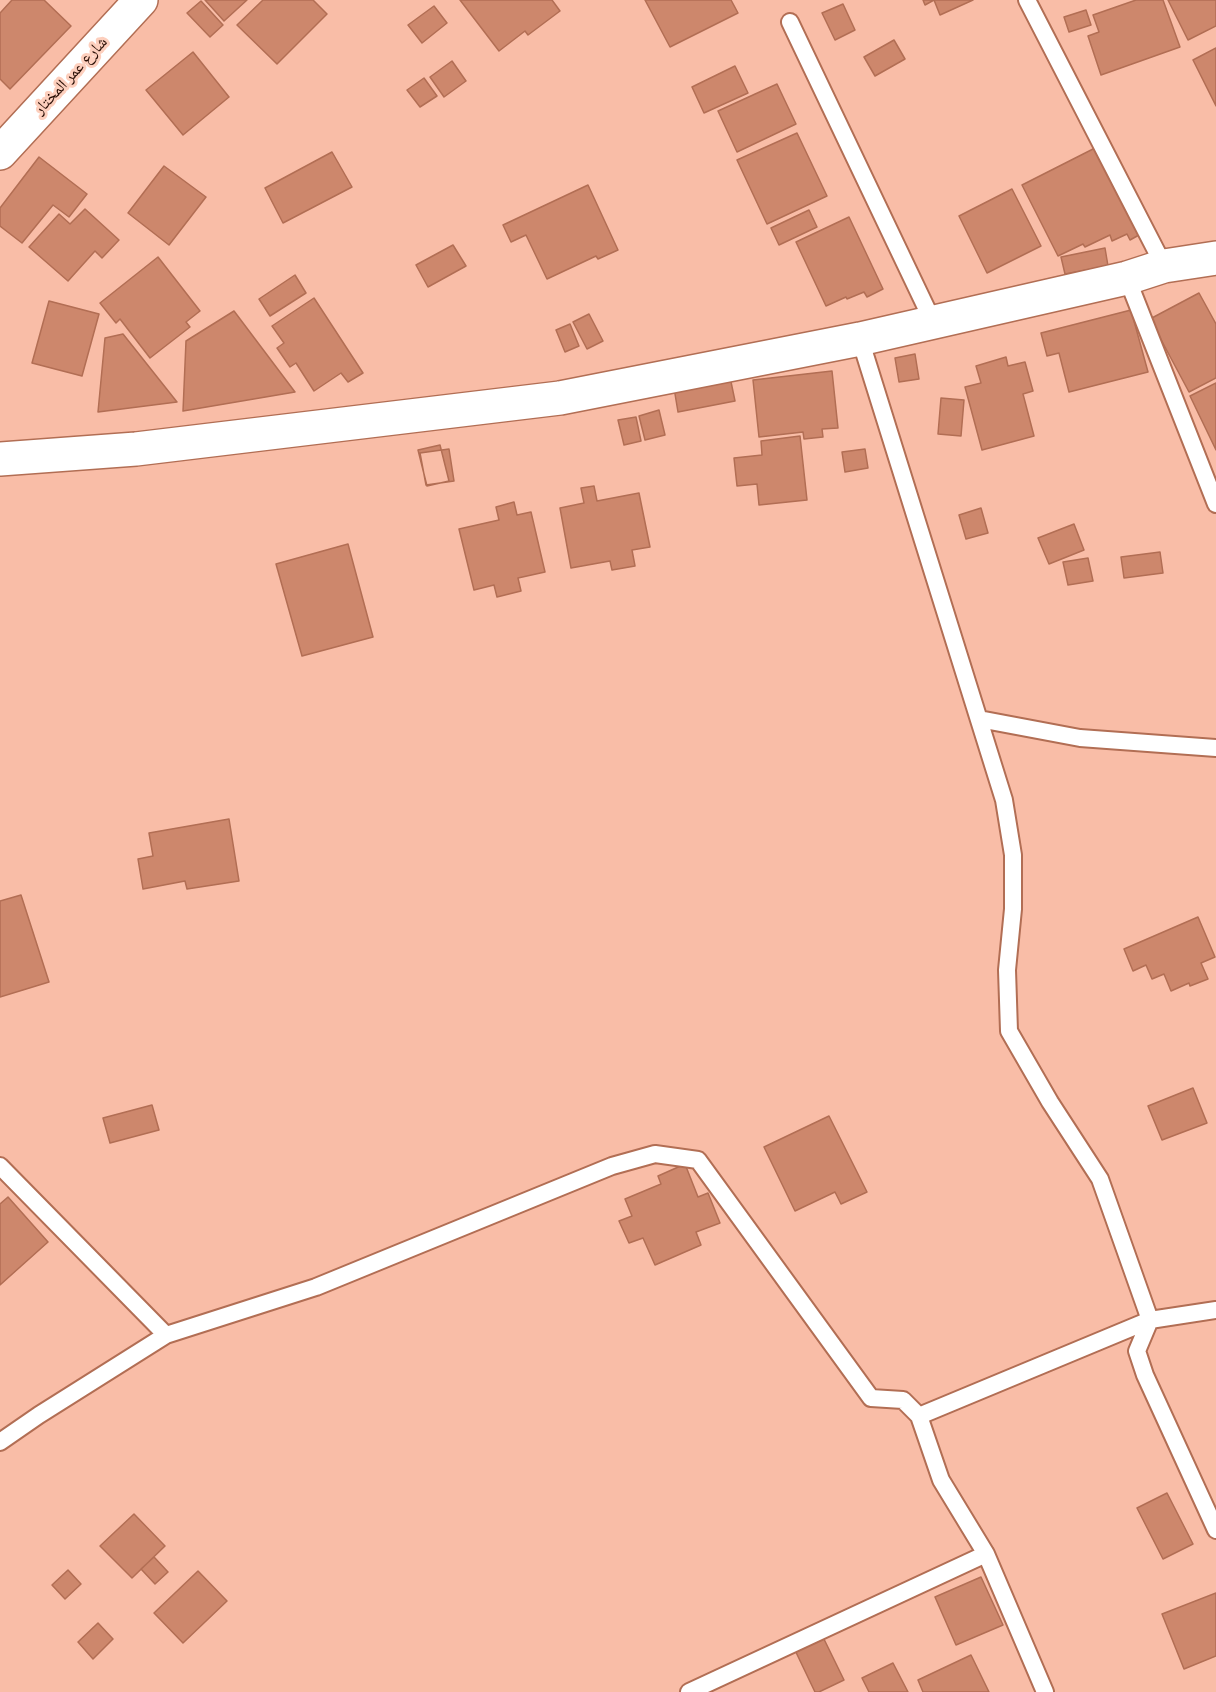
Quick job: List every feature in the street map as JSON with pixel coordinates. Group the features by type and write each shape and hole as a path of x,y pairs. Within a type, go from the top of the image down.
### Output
{"street":[{"name":"شارع عمر المختار","path":"0,153 141,0"},
{"path":"0,459 136,449 560,398 860,339 1127,278 1164,266 1216,258"}],"lane":[{"path":"1027,0 1164,266"},
{"path":"790,22 933,322"},
{"path":"1127,278 1216,504"},
{"path":"860,339 1004,800 1013,855 1013,909 1007,970 1009,1031 1050,1102 1100,1179 1150,1320 1137,1351 1145,1375 1216,1530"},
{"path":"979,719 1080,738 1216,748"},
{"path":"0,1442 166,1335 316,1287 612,1166 656,1154 698,1160 871,1398 903,1400 919,1416 941,1480 986,1554 1045,1692"},
{"path":"0,1166 166,1335"},
{"path":"919,1416 1150,1320 1216,1310"},
{"path":"689,1692 986,1554"}],"building":[{"path":"12,0 44,0 71,26 10,89 0,79 0,13"},
{"path":"205,0 247,0 224,21"},
{"path":"263,0 313,0 327,14 277,64 237,25"},
{"path":"460,0 552,0 560,11 528,35 525,31 499,51"},
{"path":"645,0 731,0 738,13 670,47"},
{"path":"923,0 934,0 925,5"},
{"path":"934,0 973,0 940,15"},
{"path":"1136,0 1163,0 1180,47 1101,75 1088,36 1099,32 1093,15"},
{"path":"1168,0 1216,0 1216,26 1188,40"},
{"path":"201,1 223,25 210,37 187,13"},
{"path":"843,4 855,30 835,40 822,13"},
{"path":"434,6 447,23 422,43 408,25"},
{"path":"1086,10 1091,25 1069,32 1064,17"},
{"path":"894,40 905,59 875,76 864,57"},
{"path":"1216,48 1216,106 1193,60"},
{"path":"193,52 229,97 183,135 146,90"},
{"path":"452,61 466,81 444,97 430,77"},
{"path":"735,66 748,93 704,113 692,87"},
{"path":"424,78 437,96 420,107 407,90"},
{"path":"777,84 796,124 737,152 718,111"},
{"path":"797,133 827,196 767,224 737,160"},
{"path":"1095,148 1139,235 1130,240 1127,234 1112,241 1110,235 1058,256 1022,185"},
{"path":"332,152 352,187 283,223 265,188"},
{"path":"39,157 87,194 69,217 53,205 22,243 0,226 0,208"},
{"path":"164,166 206,197 169,245 128,213"},
{"path":"588,185 618,250 598,259 596,256 547,279 526,235 511,242 503,225"},
{"path":"1012,189 1041,246 987,273 959,216"},
{"path":"85,209 119,240 102,258 95,251 68,281 29,247 59,214 70,224"},
{"path":"809,210 817,227 779,245 771,228"},
{"path":"849,217 883,289 867,297 864,292 826,306 796,242"},
{"path":"453,245 466,266 428,287 416,265"},
{"path":"1105,248 1108,266 1065,274 1061,257"},
{"path":"158,257 200,311 186,322 190,327 150,358 120,319 116,323 100,303"},
{"path":"295,275 306,293 270,316 259,299"},
{"path":"1199,293 1216,324 1216,378 1189,392 1150,319"},
{"path":"314,298 363,373 348,382 341,373 314,391 296,363 290,367 277,348 284,343 272,326"},
{"path":"49,301 99,314 82,376 32,363"},
{"path":"1131,310 1148,372 1069,392 1059,353 1047,356 1041,333"},
{"path":"234,311 295,392 183,411 186,341"},
{"path":"589,314 603,341 587,349 573,322"},
{"path":"570,324 579,346 565,352 556,330"},
{"path":"123,334 177,402 98,412 105,338"},
{"path":"915,354 919,379 899,382 895,358"},
{"path":"1006,357 1008,366 1025,362 1033,391 1023,394 1034,436 982,450 965,387 981,383 976,366"},
{"path":"832,371 838,428 822,429 823,437 804,439 803,432 759,437 753,380"},
{"path":"730,377 735,401 678,412 674,388"},
{"path":"1216,383 1216,450 1190,396"},
{"path":"941,398 964,400 961,436 938,434"},
{"path":"659,410 665,435 645,440 639,416"},
{"path":"636,417 641,441 624,445 618,420"},
{"path":"800,436 807,500 759,505 757,484 737,486 734,458 762,455 761,441"},
{"path":"440,445 449,481 427,486 418,450"},
{"path":"449,449 454,481 426,485 420,453"},
{"path":"865,449 868,468 845,472 842,452"},
{"path":"594,486 597,501 639,493 650,547 632,550 635,566 612,570 610,561 571,568 560,508 584,503 581,488"},
{"path":"514,502 517,515 531,512 545,572 518,578 521,591 497,597 494,585 474,590 459,529 499,520 496,507"},
{"path":"981,508 988,533 966,539 959,515"},
{"path":"1074,524 1084,550 1049,564 1038,538"},
{"path":"348,544 373,637 302,656 276,564"},
{"path":"1160,552 1163,573 1124,578 1121,557"},
{"path":"1088,558 1093,581 1068,585 1063,562"},
{"path":"229,819 239,881 187,889 185,881 143,889 138,859 153,856 149,833"},
{"path":"21,895 49,982 0,997 0,901"},
{"path":"1198,917 1215,957 1201,963 1208,979 1190,986 1189,983 1171,991 1164,974 1152,979 1146,965 1133,971 1124,949"},
{"path":"1193,1088 1207,1123 1162,1140 1148,1106"},
{"path":"152,1105 159,1130 110,1143 103,1118"},
{"path":"829,1116 867,1192 841,1204 835,1192 795,1211 764,1147"},
{"path":"685,1164 698,1197 708,1193 720,1223 696,1232 701,1245 655,1265 643,1238 629,1243 619,1221 632,1216 625,1199 661,1184 658,1176"},
{"path":"8,1197 48,1242 0,1285 0,1204"},
{"path":"1167,1493 1193,1544 1163,1559 1137,1508"},
{"path":"134,1514 165,1546 132,1578 100,1546"},
{"path":"154,1557 168,1572 155,1584 141,1569"},
{"path":"68,1570 81,1584 65,1599 52,1585"},
{"path":"198,1571 227,1601 183,1643 154,1613"},
{"path":"981,1577 1003,1625 956,1645 935,1597"},
{"path":"1216,1593 1216,1656 1184,1669 1162,1614"},
{"path":"98,1623 113,1639 93,1659 78,1642"},
{"path":"821,1633 844,1680 815,1692 793,1646"},
{"path":"971,1655 989,1692 923,1692 918,1680"},
{"path":"893,1663 908,1692 869,1692 862,1678"}]}
